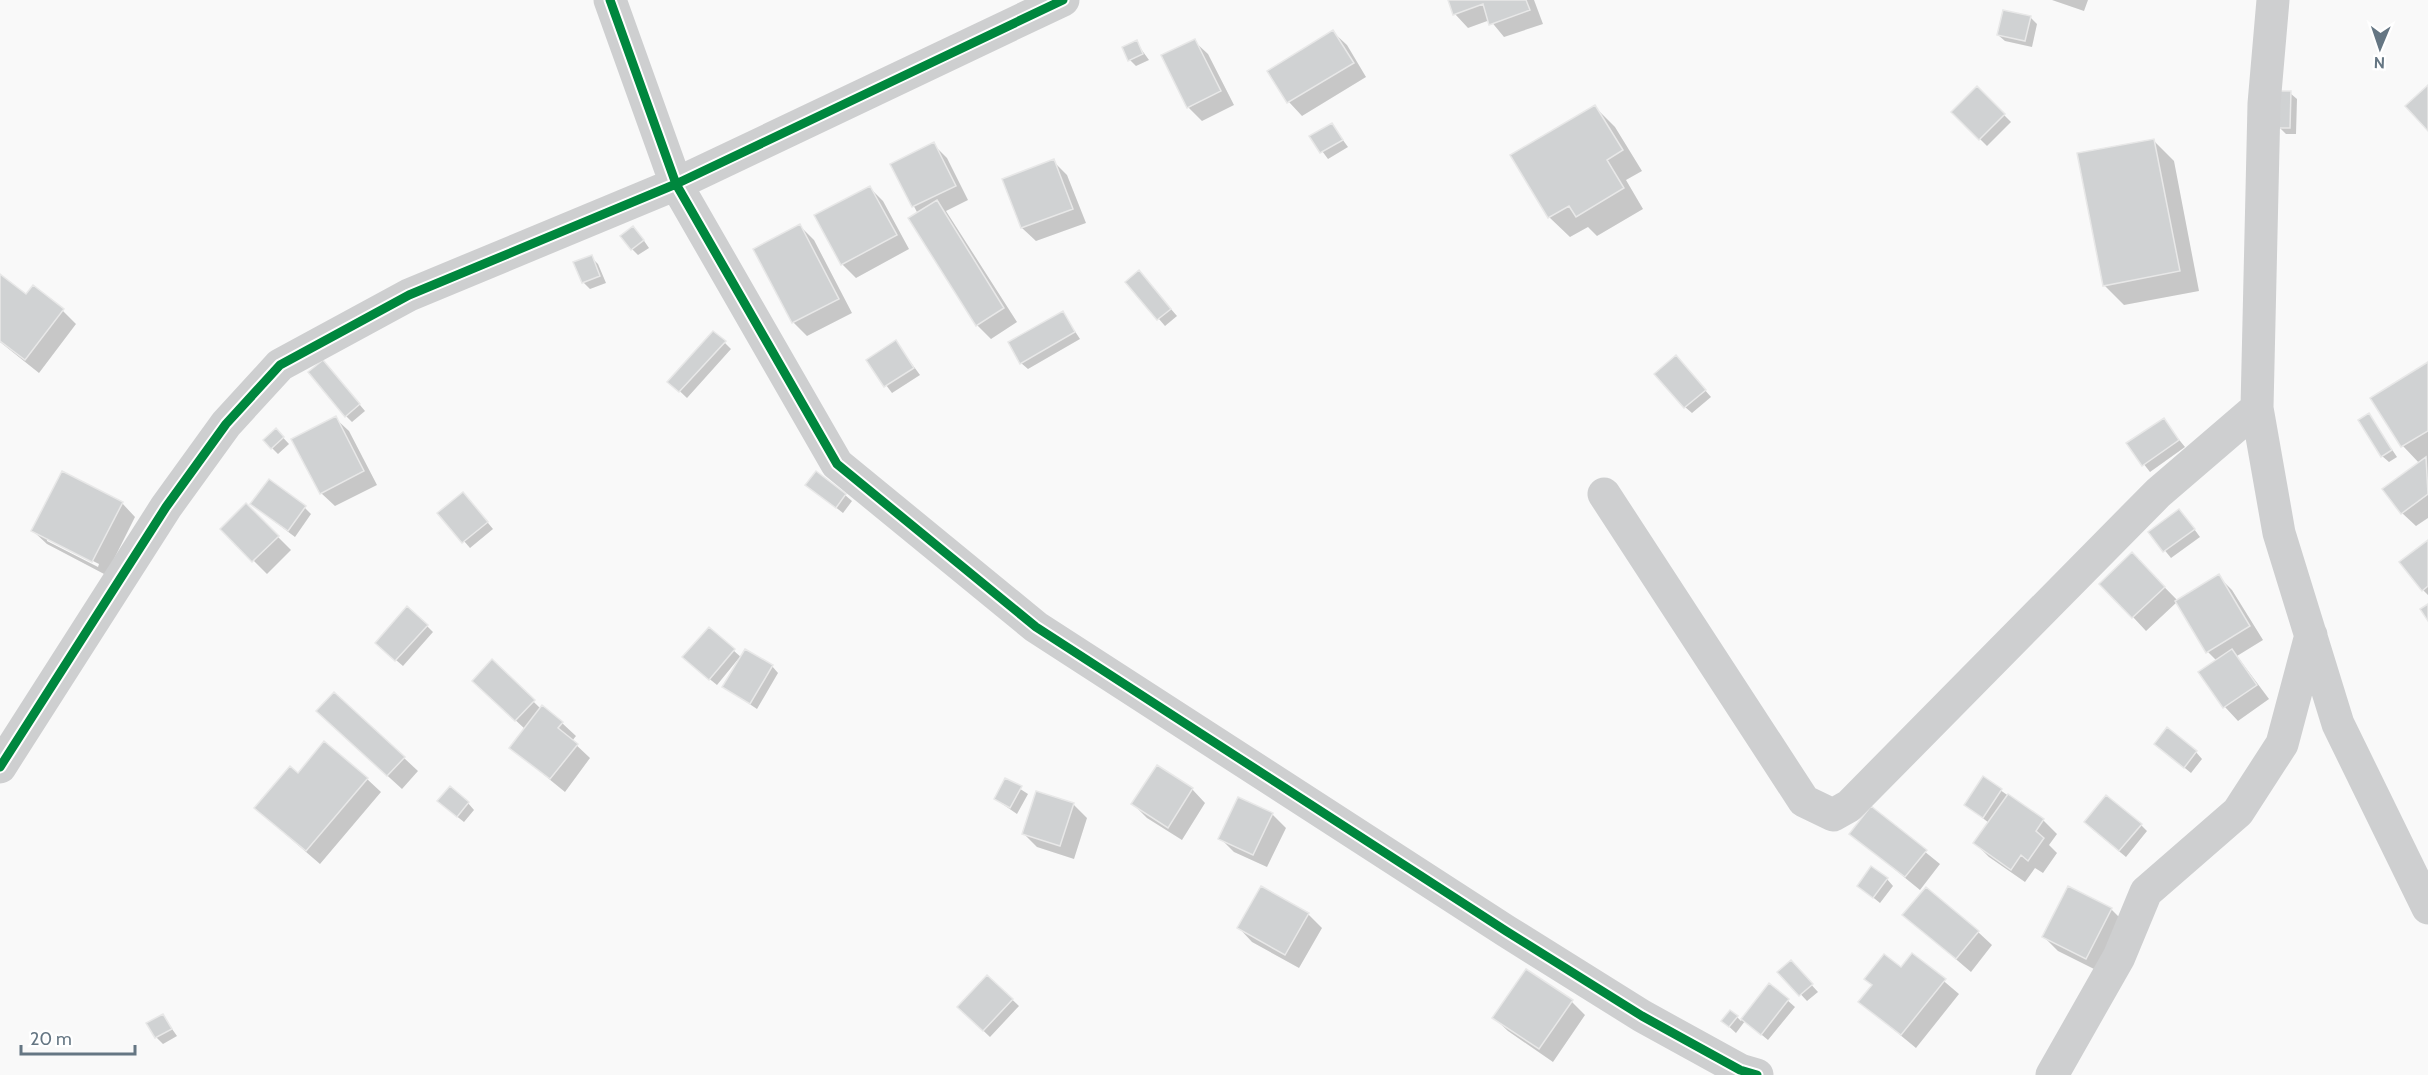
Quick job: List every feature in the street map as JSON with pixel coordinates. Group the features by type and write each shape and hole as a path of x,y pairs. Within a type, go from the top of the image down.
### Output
{"street":[{"path":"610,0 676,184 837,464 1036,627 1515,937 1642,1016 1744,1073"},
{"path":"0,766 166,507 226,424 279,365 409,295 676,184 1063,0"},
{"path":"2273,0 2264,104 2257,408 2279,533 2338,724 2428,908"},
{"path":"1604,494 1804,801 1833,815 1849,806 2158,493 2257,408"},
{"path":"2052,1075 2119,957 2146,892 2238,812 2282,744 2311,635"}],"building":[{"path":"1448,0 1526,0 1530,10 1489,25 1483,4 1453,15"},
{"path":"2003,10 2031,16 2025,41 1997,35"},
{"path":"1333,30 1354,63 1287,103 1267,71"},
{"path":"1195,39 1221,91 1187,108 1161,55"},
{"path":"1137,40 1143,54 1128,61 1122,47"},
{"path":"2428,85 2428,131 2405,106"},
{"path":"1977,86 2005,114 1979,140 1951,112"},
{"path":"2279,91 2291,91 2290,128 2278,128"},
{"path":"1595,105 1623,150 1607,160 1624,188 1576,217 1569,206 1548,218 1510,155"},
{"path":"1332,123 1343,140 1320,153 1309,136"},
{"path":"2154,139 2180,271 2103,286 2077,153"},
{"path":"934,142 956,186 912,207 890,164"},
{"path":"1054,159 1073,209 1021,228 1002,179"},
{"path":"870,186 897,235 841,265 814,215"},
{"path":"937,200 1004,308 976,326 908,218"},
{"path":"800,224 839,299 792,323 753,249"},
{"path":"633,226 644,240 631,250 620,236"},
{"path":"592,255 600,276 582,283 573,262"},
{"path":"1139,270 1171,309 1157,320 1125,282"},
{"path":"0,274 26,294 33,285 64,309 25,360 0,341"},
{"path":"1063,311 1075,332 1020,364 1008,342"},
{"path":"713,331 726,341 679,392 667,382"},
{"path":"896,340 914,368 884,387 866,360"},
{"path":"1676,355 1706,390 1684,408 1654,374"},
{"path":"323,360 360,404 345,417 308,372"},
{"path":"2428,362 2428,431 2401,447 2370,398"},
{"path":"2369,413 2392,450 2381,457 2358,420"},
{"path":"336,416 364,471 320,494 291,439"},
{"path":"2164,418 2179,440 2142,466 2126,443"},
{"path":"276,428 284,437 271,449 263,440"},
{"path":"2426,457 2428,494 2401,514 2382,489"},
{"path":"62,471 123,502 92,562 31,531"},
{"path":"816,471 846,494 836,508 805,485"},
{"path":"269,479 306,506 288,531 250,504"},
{"path":"463,492 488,522 462,543 437,513"},
{"path":"246,503 279,536 252,562 220,529"},
{"path":"2179,509 2195,529 2163,552 2148,532"},
{"path":"2428,540 2428,586 2422,591 2399,562"},
{"path":"2132,552 2165,587 2132,618 2099,584"},
{"path":"2219,574 2250,626 2206,653 2175,601"},
{"path":"2428,604 2428,621 2420,609"},
{"path":"407,606 428,625 395,661 375,643"},
{"path":"709,627 735,649 709,680 682,657"},
{"path":"745,649 773,665 750,704 722,687"},
{"path":"2232,649 2257,685 2223,708 2198,672"},
{"path":"492,659 535,700 515,721 472,681"},
{"path":"334,692 405,757 387,776 316,711"},
{"path":"542,705 563,722 558,728 578,744 550,779 509,748"},
{"path":"2167,727 2197,751 2184,768 2154,744"},
{"path":"324,741 368,778 306,851 254,808 290,766 298,773"},
{"path":"1157,765 1193,788 1168,828 1131,804"},
{"path":"1983,776 2002,789 1983,818 1964,805"},
{"path":"1005,778 1022,786 1010,808 994,799"},
{"path":"450,786 469,802 457,817 437,801"},
{"path":"1036,791 1074,803 1060,846 1022,834"},
{"path":"2008,794 2044,819 2036,831 2044,838 2028,861 2021,855 2011,870 1973,843"},
{"path":"2106,795 2142,824 2119,851 2084,822"},
{"path":"1238,797 1273,813 1253,855 1218,839"},
{"path":"1871,806 1927,850 1905,877 1849,834"},
{"path":"1871,866 1888,878 1873,898 1857,886"},
{"path":"1261,886 1309,913 1285,955 1237,928"},
{"path":"2068,886 2112,908 2086,959 2042,937"},
{"path":"1926,887 1979,931 1956,959 1902,915"},
{"path":"1912,953 1946,979 1901,1035 1858,1002 1872,985 1864,979 1884,954 1901,967"},
{"path":"1791,960 1813,984 1799,996 1777,972"},
{"path":"1526,969 1573,1000 1539,1049 1492,1018"},
{"path":"987,975 1013,999 983,1031 957,1007"},
{"path":"1769,983 1789,999 1761,1035 1741,1019"},
{"path":"1730,1010 1738,1016 1729,1027 1721,1021"},
{"path":"163,1014 172,1029 155,1038 146,1023"}],"cycle path":[{"path":"610,0 676,184 837,464 1036,627 1506,931 1642,1016 1740,1070 1757,1075"},
{"path":"0,767 166,507 226,424 280,365 409,295 676,184 1063,0"}]}
